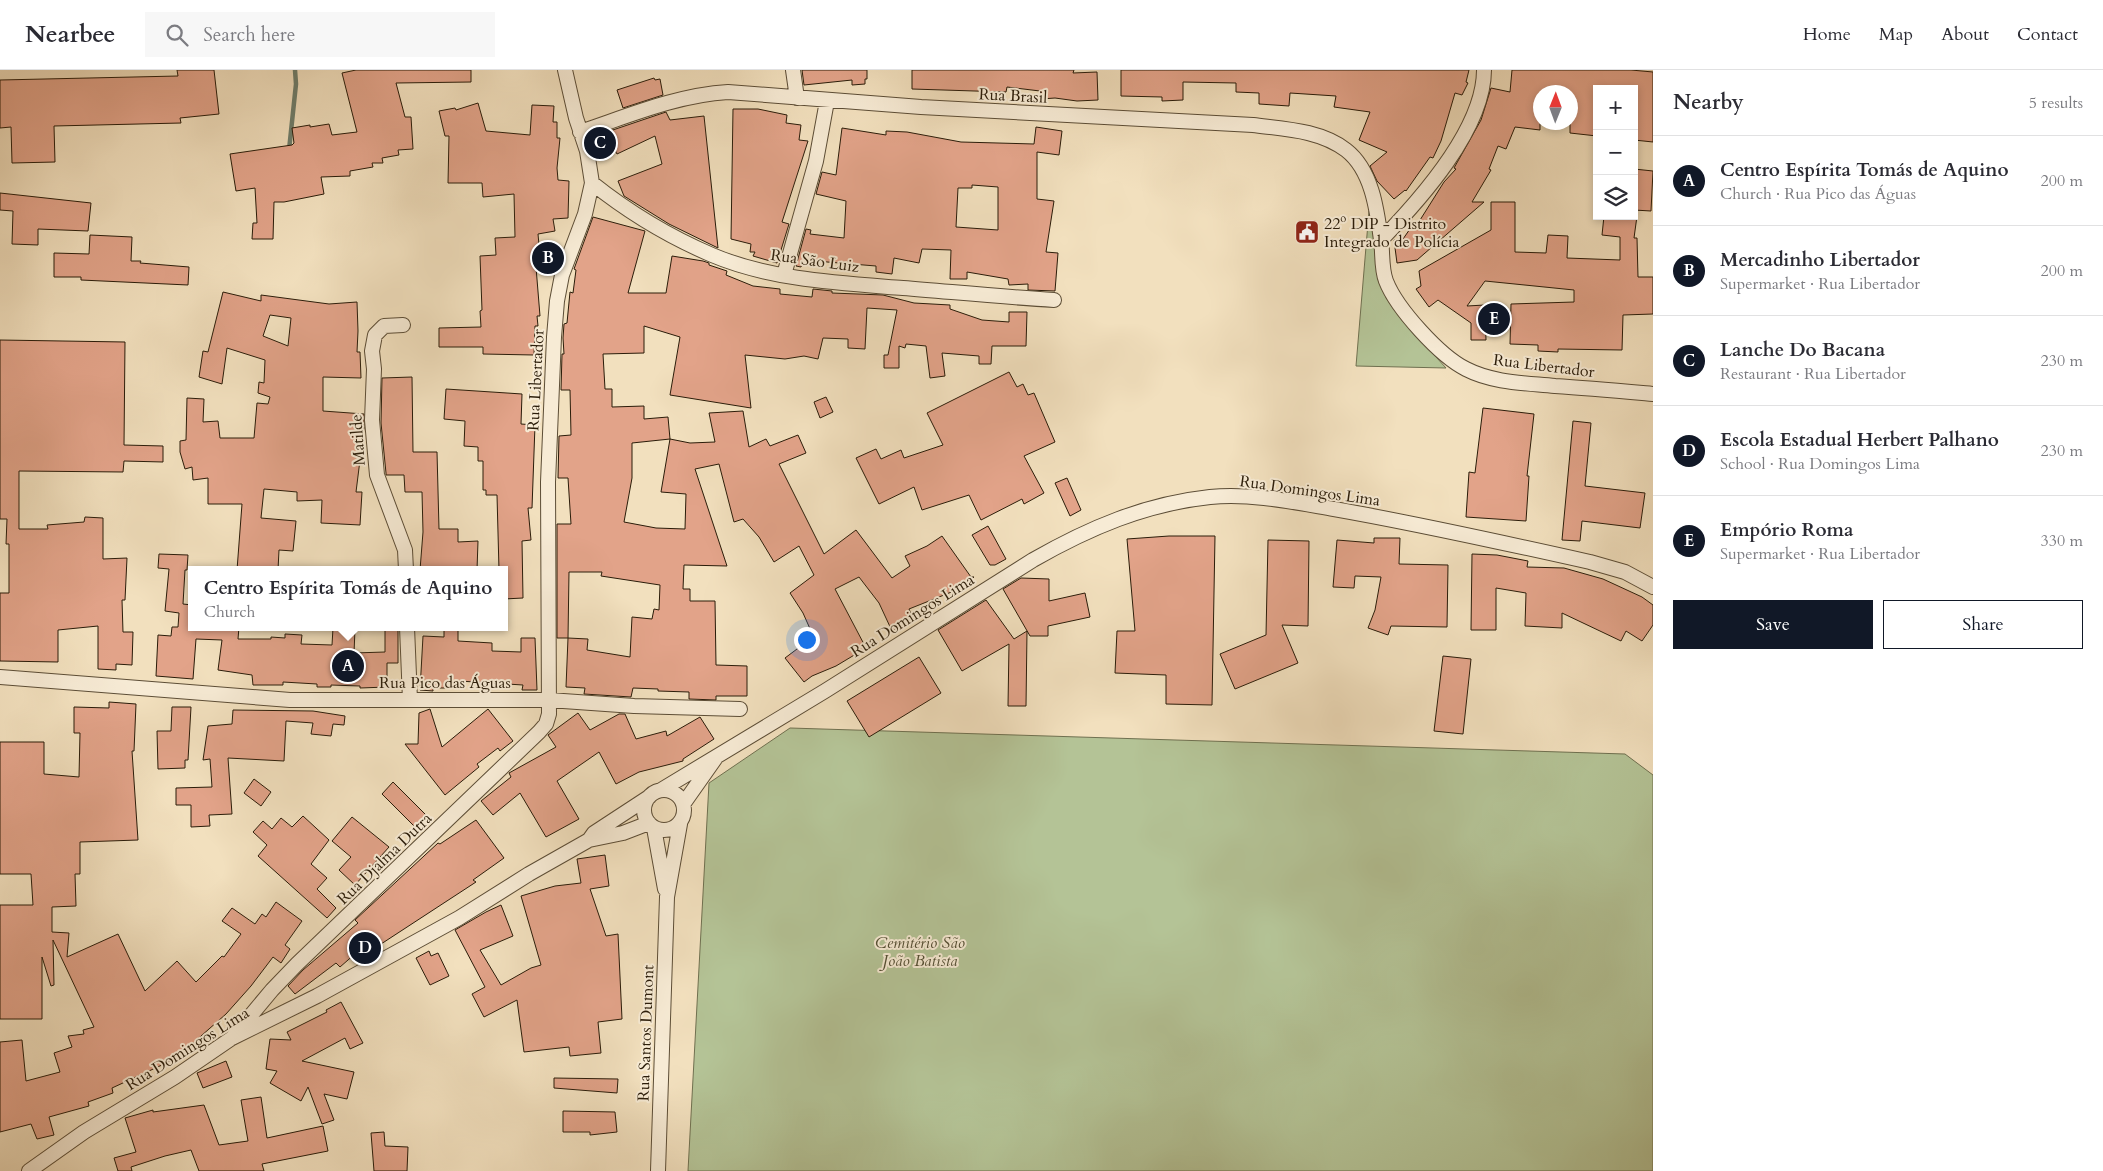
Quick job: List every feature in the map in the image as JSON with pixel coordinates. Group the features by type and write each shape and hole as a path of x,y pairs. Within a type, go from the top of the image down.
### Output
{"street":[{"name":"Rua Libertador","path":"549,700 548,491 554,337 557,301 562,275 585,214 592,183 587,151 580,132 565,70"},
{"path":"793,70 797,98"},
{"path":"1381,240 1417,204 1470,123 1484,79 1484,70"},
{"name":"Rua Brasil","path":"580,132 686,98 706,93 728,92 827,101 1006,112 1253,124 1306,132 1328,140 1347,151 1361,167 1371,189 1381,240"},
{"path":"784,275 816,161 827,101"},
{"name":"Rua São Luiz","path":"592,183 620,203 679,239 713,256 784,275 833,282 1054,300"},
{"name":"Rua Libertador","path":"1381,240 1382,263 1386,280 1402,310 1445,354 1466,369 1480,375 1517,382 1653,394"},
{"name":"Matilde","path":"403,325 384,326 375,334 372,351 374,369 372,420 378,475 406,550 406,566"},
{"name":"Rua Domingos Lima","path":"661,790 1070,539 1106,522 1170,503 1211,497 1234,496 1281,500 1590,562 1625,572 1653,587"},
{"path":"408,631 410,700"},
{"name":"Rua Pico das Águas","path":"0,677 290,700 549,700 634,706 740,709"},
{"name":"Rua Djalma Dutra","path":"232,1038 272,990 297,964 539,732 546,724 549,714 549,700"},
{"name":"Rua Domingos Lima","path":"684,803 720,753"},
{"path":"661,790 675,792 684,803 684,817 680,824 668,830 651,826 644,810 648,797 661,790"},
{"name":"Rua Domingos Lima","path":"589,840 594,833 648,797"},
{"name":"Rua Santos Dumont","path":"658,1171 667,897 680,824"},
{"name":"Rua Domingos Lima","path":"29,1171 84,1132 175,1077 232,1038 317,996 458,918 528,874 589,840 651,826"},
{"name":"Rua Santos Dumont","path":"651,826 667,897"}],"green space":[{"path":"1372,210 1386,298 1446,368 1356,366 1369,211"},
{"name":"Cemitério São João Batista","path":"790,728 1625,754 1653,775 1653,1171 688,1171 709,783"}],"building":[{"path":"177,70 214,70 219,114 180,118 181,123 54,126 55,162 12,163 11,127 0,128 0,80 178,76"},
{"path":"356,70 471,70 471,82 396,83 405,117 411,117 413,149 398,150 399,155 382,158 383,163 372,163 373,167 350,171 350,176 321,177 324,194 284,202 274,202 273,239 252,239 253,223 257,223 255,188 236,191 230,154 292,145 294,143 292,128 329,124 332,135 357,132 342,73"},
{"path":"802,70 867,70 867,79 865,79 865,84 852,85 852,80 804,85"},
{"path":"912,70 1074,70 1073,73 1097,72 1098,100 1041,99 1040,91 1007,87 1006,92 912,89"},
{"path":"1121,70 1469,70 1466,82 1468,83 1462,95 1455,93 1441,141 1433,158 1430,157 1406,191 1394,199 1377,181 1370,166 1387,152 1359,140 1370,112 1334,107 1336,96 1290,93 1289,106 1259,104 1259,93 1236,92 1236,83 1183,82 1183,100 1162,101 1162,97 1121,96"},
{"path":"1512,70 1631,70 1653,72 1653,142 1638,140 1638,85 1593,85 1593,136 1570,133 1570,130 1578,130 1578,85 1533,85 1533,129 1515,127 1506,149 1498,146 1489,169 1491,170 1472,202 1484,202 1417,260 1397,263 1394,240 1403,239 1412,226 1415,228 1444,182 1456,169 1454,168 1481,120 1491,88 1510,92"},
{"path":"654,78 655,80 660,79 663,95 623,108 617,90"},
{"path":"478,103 486,131 530,135 532,105 554,106 553,122 557,122 557,138 560,138 557,168 558,180 569,181 568,218 553,219 555,231 538,234 541,267 536,267 540,316 537,316 538,326 535,326 534,355 483,354 483,347 439,347 439,328 481,327 480,256 496,255 495,238 515,237 514,194 483,197 482,183 448,183 449,136 445,136 439,111 455,108 456,110"},
{"path":"733,109 758,109 787,115 786,123 801,125 799,140 808,141 782,222 789,224 777,263 753,256 755,252 750,252 751,244 731,239"},
{"path":"666,112 670,120 704,116 718,248 669,224 624,196 618,181 662,164 655,136 617,154 611,143 603,147 598,135"},
{"path":"1036,127 1062,131 1059,155 1037,152 1037,199 1054,201 1046,252 1058,253 1055,291 1028,290 1028,284 1009,285 1008,279 967,272 967,279 950,279 951,250 922,249 919,263 894,258 892,274 876,272 876,266 803,260 801,267 796,266 806,229 811,230 810,234 844,238 846,201 816,194 822,172 836,175 842,128 886,135 886,131 907,132 961,142 1034,144","holes":["972,185 998,187 998,230 956,227 958,188 972,188"]},
{"path":"1638,169 1653,171 1651,211 1638,210"},
{"path":"0,193 91,203 88,231 38,229 38,245 12,244 13,211 0,210"},
{"path":"1491,202 1515,202 1515,252 1546,253 1548,235 1568,236 1567,258 1620,260 1620,237 1602,235 1604,220 1636,220 1634,238 1637,238 1638,277 1653,277 1653,314 1623,315 1622,350 1558,349 1558,352 1538,351 1538,345 1510,344 1511,304 1574,302 1574,290 1485,281 1467,306 1485,305 1486,340 1471,340 1471,323 1438,300 1429,307 1416,289 1421,286 1419,271 1491,230"},
{"path":"593,217 645,231 628,293 666,293 672,256 709,263 709,265 727,271 726,275 753,286 780,289 780,294 812,297 813,289 832,291 832,293 883,295 914,303 950,305 950,309 982,320 1009,322 1009,312 1027,312 1026,346 992,346 991,364 979,364 979,356 942,353 945,376 930,378 926,346 906,344 905,348 899,346 899,368 884,368 884,355 888,355 897,310 867,308 865,349 848,348 848,339 823,338 818,359 804,356 785,359 745,355 751,408 670,395 680,337 644,326 644,353 603,354 605,389 612,389 612,407 644,406 644,419 668,417 670,439 690,443 715,442 709,413 743,411 749,447 766,439 770,446 798,435 806,453 779,464 824,554 856,530 892,578 910,566 905,556 927,546 942,536 971,577 974,577 954,591 909,609 914,621 892,631 879,603 859,577 835,589 866,648 804,682 785,658 809,640 806,633 811,631 803,613 790,593 814,575 799,546 774,562 759,537 743,519 734,522 719,464 695,469 727,566 684,565 683,589 690,589 690,601 715,601 716,665 747,666 747,696 716,696 716,700 689,699 689,692 633,688 631,697 584,694 585,688 566,687 568,638 557,638 557,524 571,524 568,478 558,478 559,436 571,435 570,390 561,390 564,324 567,323 570,292 573,293 576,270 574,269","holes":["670,439 661,492 686,494 685,529 656,528 624,522 632,478 632,443","569,572 602,572 601,576 660,585 659,610 654,609 652,619 632,617 630,657 587,650 588,639 568,638"]},
{"path":"90,235 132,237 131,261 189,267 188,285 81,280 81,277 54,277 54,253 89,254"},
{"path":"223,292 261,301 261,295 329,304 357,302 357,352 360,352 361,378 323,377 323,411 364,414 356,492 362,492 360,525 321,523 322,500 297,501 297,492 264,489 261,518 296,521 293,551 279,550 278,566 237,566 242,504 208,504 208,478 193,480 192,467 185,469 180,452 180,441 186,440 187,398 204,399 203,422 218,421 220,438 254,438 257,403 268,404 270,397 258,393 259,382 264,383 265,360 227,348 222,384 199,377 203,351 208,352","holes":["270,315 291,318 288,346 263,336"]},
{"path":"0,340 125,342 124,445 163,446 163,462 124,461 123,472 19,471 19,529 48,529 47,525 84,522 85,517 103,518 103,559 127,558 125,600 122,600 123,632 133,632 132,665 116,664 116,670 98,669 98,626 58,630 58,662 0,661 0,593 9,593 9,544 6,544 7,519 0,519"},
{"path":"1009,372 1017,387 1023,384 1028,395 1034,393 1055,442 1024,456 1044,493 1024,504 1022,499 981,520 969,495 922,510 914,487 879,504 856,458 876,449 881,459 901,450 904,458 943,445 927,413"},
{"path":"412,377 413,452 437,452 439,529 458,529 458,542 478,541 477,566 420,566 423,532 422,492 405,492 404,475 386,475 381,423 382,378"},
{"path":"446,389 522,394 521,424 535,425 532,508 528,508 531,540 522,541 523,598 508,599 508,566 499,566 497,495 486,495 486,490 483,490 483,461 478,461 478,447 464,446 465,421 444,419"},
{"path":"826,397 833,412 820,418 814,402"},
{"path":"1483,408 1534,414 1527,476 1529,476 1526,521 1466,517 1469,472 1475,473"},
{"path":"1573,421 1591,423 1585,486 1645,493 1640,528 1582,521 1580,541 1562,540"},
{"path":"1067,478 1081,510 1070,516 1055,483"},
{"path":"988,526 1006,559 995,565 990,565 972,535"},
{"path":"1169,536 1215,536 1212,705 1166,704 1166,675 1115,673 1117,631 1135,631 1127,539"},
{"path":"1374,538 1400,538 1399,564 1448,565 1447,627 1391,626 1388,635 1368,628 1375,610 1381,577 1355,576 1354,588 1333,587 1337,540 1374,543"},
{"path":"1268,540 1309,541 1308,626 1282,625 1298,663 1235,689 1220,654 1266,635"},
{"path":"159,554 188,555 183,604 188,605 188,631 239,631 238,639 285,638 285,634 302,635 301,644 332,645 333,631 355,631 354,653 385,652 385,631 398,631 398,663 387,663 387,687 360,688 360,686 331,685 331,687 317,687 317,684 283,682 283,685 253,685 252,675 218,670 222,640 196,639 193,679 156,676 158,635 171,636 172,627 178,627 179,613 165,611 169,569 158,568"},
{"path":"1472,554 1497,555 1528,561 1527,567 1564,568 1603,579 1642,597 1653,605 1653,625 1642,641 1626,631 1621,641 1562,613 1562,628 1525,626 1526,593 1496,588 1496,630 1471,630"},
{"path":"1021,578 1049,579 1049,601 1085,593 1090,617 1048,626 1048,636 1030,636 1003,589"},
{"path":"986,600 1014,639 1027,631 1026,706 1008,706 1009,644 962,671 938,630"},
{"path":"444,631 458,631 458,641 492,643 492,651 521,652 521,638 535,638 537,690 522,690 523,685 459,681 459,688 433,688 433,691 420,690 423,636 444,637"},
{"path":"1443,656 1471,659 1463,734 1434,731"},
{"path":"919,657 941,693 869,737 847,701"},
{"path":"109,702 136,704 134,751 132,751 138,840 80,842 80,874 75,874 76,906 52,907 52,932 69,933 67,957 118,934 145,991 177,961 196,982 222,956 224,957 241,934 222,921 232,908 255,924 262,914 266,917 276,902 302,921 285,945 290,949 281,963 273,957 226,1014 175,1059 112,1088 113,1093 88,1102 89,1106 49,1117 54,1135 37,1139 31,1124 0,1132 0,1042 22,1040 26,1081 60,1072 54,1053 72,1047 68,1036 84,1034 83,1030 94,1027 53,940 54,985 51,986 42,957 42,1019 0,1019 0,905 33,905 31,874 0,874 0,742 44,742 44,774 79,777 80,733 74,733 74,707 109,708"},
{"path":"172,707 191,707 188,760 185,760 185,768 158,769 157,731 171,731"},
{"path":"430,709 442,747 488,709 513,741 500,751 498,748 477,764 479,767 445,795 405,744 418,744 419,713"},
{"path":"233,710 313,711 345,716 344,725 333,724 331,736 311,734 313,723 286,721 284,761 228,758 232,814 209,815 210,826 191,827 191,805 176,805 176,788 212,787 210,759 203,760 208,726 232,724"},
{"path":"578,713 590,730 619,714 625,714 636,739 666,731 667,736 700,717 714,739 683,759 683,761 639,772 616,784 599,752 557,781 579,819 546,837 520,793 493,815 481,801 511,777 509,773 556,747 548,735"},
{"path":"254,779 271,792 261,806 244,793"},
{"path":"393,782 426,815 415,827 382,794"},
{"path":"303,816 329,840 311,864 327,878 317,889 336,908 327,918 258,856 267,845 253,832 263,821 272,829 281,818 292,827"},
{"path":"352,817 389,847 355,885 339,870 351,857 332,841"},
{"path":"476,820 504,858 473,880 476,882 378,946 372,939 340,967 336,963 295,994 288,986 303,970 358,923 355,920 438,843 440,844"},
{"path":"605,855 609,886 590,889 606,936 618,934 622,1019 598,1022 601,1053 570,1056 569,1047 524,1052 517,1000 484,1017 472,994 485,987 455,930 501,905 513,936 480,950 501,985 531,968 541,965 521,896 555,886 581,883 577,859"},
{"path":"429,951 431,956 438,953 449,976 430,985 416,958"},
{"path":"341,1002 363,1043 350,1049 345,1038 302,1061 354,1072 347,1099 324,1094 334,1120 322,1124 308,1087 301,1101 270,1083 277,1071 266,1069 270,1039 291,1040 287,1032 327,1012 326,1010"},
{"path":"226,1061 232,1077 203,1088 197,1073"},
{"path":"554,1078 618,1079 617,1093 554,1088"},
{"path":"261,1097 267,1138 323,1126 328,1151 262,1164 264,1171 199,1171 191,1150 131,1167 132,1171 118,1171 114,1158 136,1152 125,1118 153,1110 153,1112 204,1105 219,1145 248,1141 241,1100"},
{"path":"563,1111 615,1112 617,1132 590,1135 590,1132 563,1132"},
{"path":"384,1132 385,1146 408,1147 407,1171 374,1171 371,1133"}],"waterway":[{"path":"289,150 296,84 295,70"}],"place":[{"name":"Lanche Do Bacana","path":"600,143"},
{"name":"22º DIP - Distrito Integrado de Polícia","path":"1307,232"},
{"name":"Mercadinho Libertador","path":"548,258"},
{"name":"Empório Roma","path":"1494,319"},
{"name":"Centro Espírita Tomás de Aquino","path":"348,666"},
{"name":"Escola Estadual Herbert Palhano","path":"365,948"}]}
